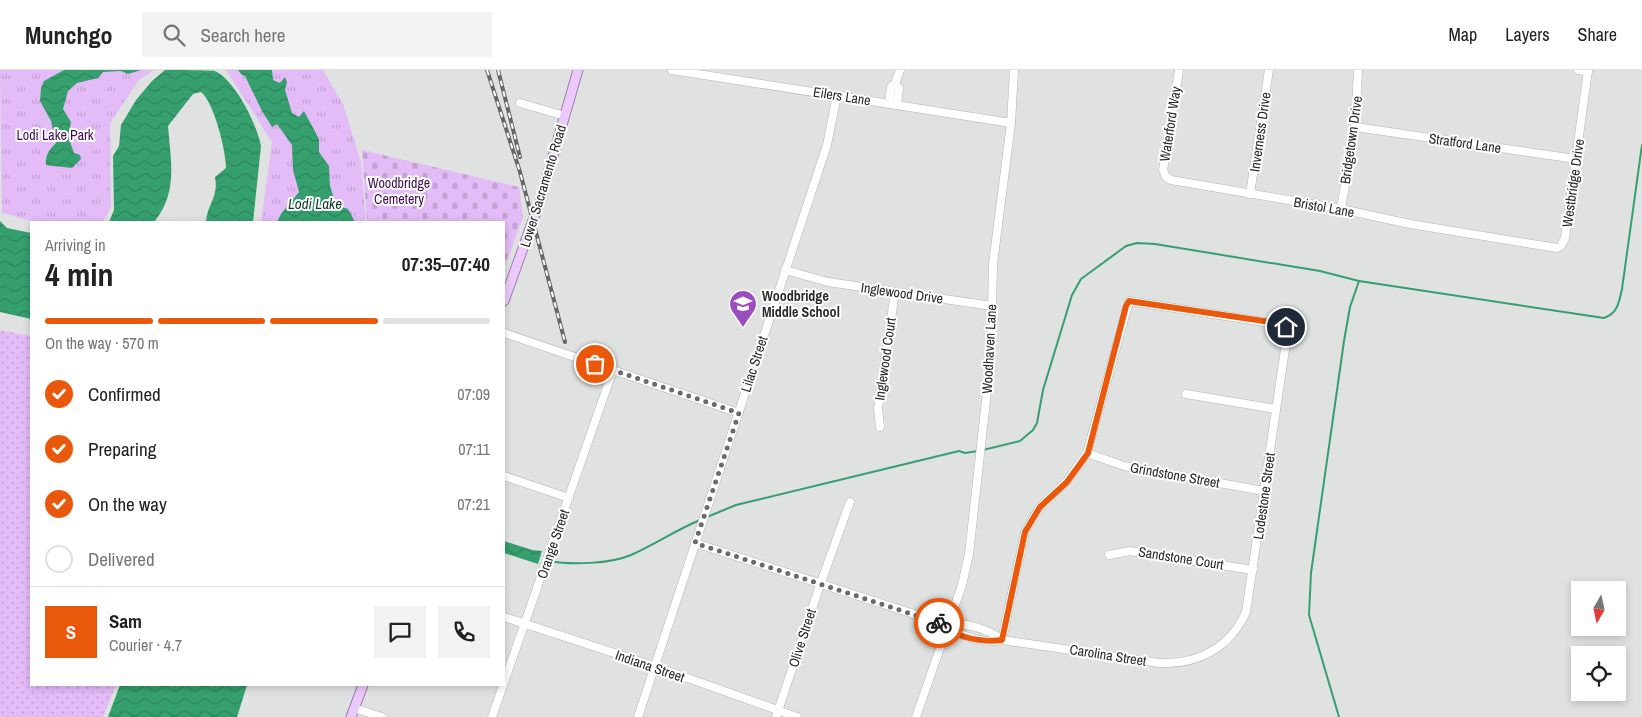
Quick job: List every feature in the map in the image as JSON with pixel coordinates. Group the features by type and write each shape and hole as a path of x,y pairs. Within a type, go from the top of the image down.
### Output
{"main road":[{"name":"Lower Sacramento Road","path":"505,298 538,208 578,70"},
{"path":"353,713 362,686"}],"street":[{"name":"Eilers Lane","path":"672,70 1012,122"},
{"path":"893,104 899,88 895,84 900,70"},
{"name":"Woodhaven Lane","path":"916,717 968,561 991,355 994,250 1012,122 1014,70"},
{"name":"Waterford Way","path":"1166,176 1163,170 1179,70"},
{"name":"Inverness Drive","path":"1250,194 1269,70"},
{"name":"Bridgetown Drive","path":"1340,209 1355,127 1358,70"},
{"path":"1578,70 1588,71"},
{"name":"Westbridge Drive","path":"1482,236 1556,248 1562,246 1565,238 1588,71"},
{"name":"Lilac Street","path":"639,717 654,666 828,140 837,95"},
{"path":"520,103 565,116"},
{"name":"Stratford Lane","path":"1355,127 1576,159"},
{"name":"Bristol Lane","path":"1166,176 1184,182 1482,236"},
{"name":"Inglewood Drive","path":"784,270 828,282 992,306"},
{"name":"Inglewood Court","path":"880,427 878,408 895,292"},
{"name":"Lodestone Street","path":"1088,453 1127,303 1134,300 1277,323 1286,327 1287,336 1246,612 1233,633 1211,652"},
{"path":"505,333 739,413"},
{"name":"Orange Street","path":"505,681 613,370"},
{"path":"1186,394 1276,409"},
{"path":"1002,640 1021,547 1028,526 1040,507 1067,482 1088,453"},
{"name":"Grindstone Street","path":"1088,453 1124,466 1264,491"},
{"path":"505,476 569,498"},
{"name":"Olive Street","path":"777,714 850,502"},
{"name":"Carolina Street","path":"695,543 948,625 959,623 993,632 1002,640 1159,663 1188,662 1211,652"},
{"name":"Sandstone Court","path":"1110,555 1130,551 1253,570"},
{"name":"Indiana Street","path":"505,617 654,666 777,714 797,717"},
{"name":"Orange Street","path":"492,717 503,686"},
{"path":"353,713 382,717"}],"green space":[{"name":"Lodi Lake Park","path":"0,70 154,70 139,80 110,123 111,207 104,221 31,221 2,213"},
{"path":"226,70 323,70 343,104 361,162 366,221 261,221 272,142"},
{"name":"Woodbridge Cemetery","path":"362,150 519,187 523,217 505,266 505,221 367,221"},
{"path":"0,330 30,336 30,686 116,686 103,717 0,717"}],"water":[{"path":"64,70 141,70 128,74 121,71 103,72 98,78 77,83 68,91 63,109 71,122 68,136 74,153 80,155 81,159 72,168 46,165 48,153 56,143 51,121 40,101 41,88 44,81"},
{"path":"165,70 215,71 223,76 238,94 255,127 261,146 253,221 206,221 208,210 214,196 215,177 226,168 222,139 215,116 206,97 201,92 193,94 168,126 171,177 167,200 162,211 155,221 109,221 114,210 113,156 119,146 121,125 136,100 152,81"},
{"name":"Lodi Lake","path":"238,70 272,70 273,80 280,83 285,77 287,82 285,90 292,113 299,117 304,111 319,139 319,152 329,166 330,186 336,205 348,209 354,221 278,221 299,192 293,170 292,145 277,124 272,127 245,76"},
{"path":"0,221 7,228 30,233 30,319 0,312"},
{"path":"505,541 532,550 542,551 538,564 505,553"},
{"path":"120,686 247,686 237,717 108,717"}],"waterway":[{"path":"983,450 1020,441 1033,430 1037,423 1043,390 1072,295 1081,279 1126,246 1137,243 1155,244 1320,271 1359,281 1604,318 1609,316 1617,307 1622,289 1642,145"},
{"path":"1339,717 1309,615 1311,573 1344,341 1350,307 1359,281"},
{"path":"707,517 736,505 959,451 965,453 978,451"},
{"path":"549,561 590,563 622,558 640,551 700,520"}],"railway":[{"path":"487,70 520,172 565,342"},
{"path":"498,70 520,157"}],"way so far":[{"path":"595,364 739,413 695,543 939,623"}],"place":[{"name":"Woodbridge Middle School","path":"743,328"}],"route":[{"path":"939,623 948,625 956,633 992,642 1002,640 1025,532 1040,507 1067,482 1088,453 1126,306 1129,301 1134,300 1277,323 1286,327"}]}
